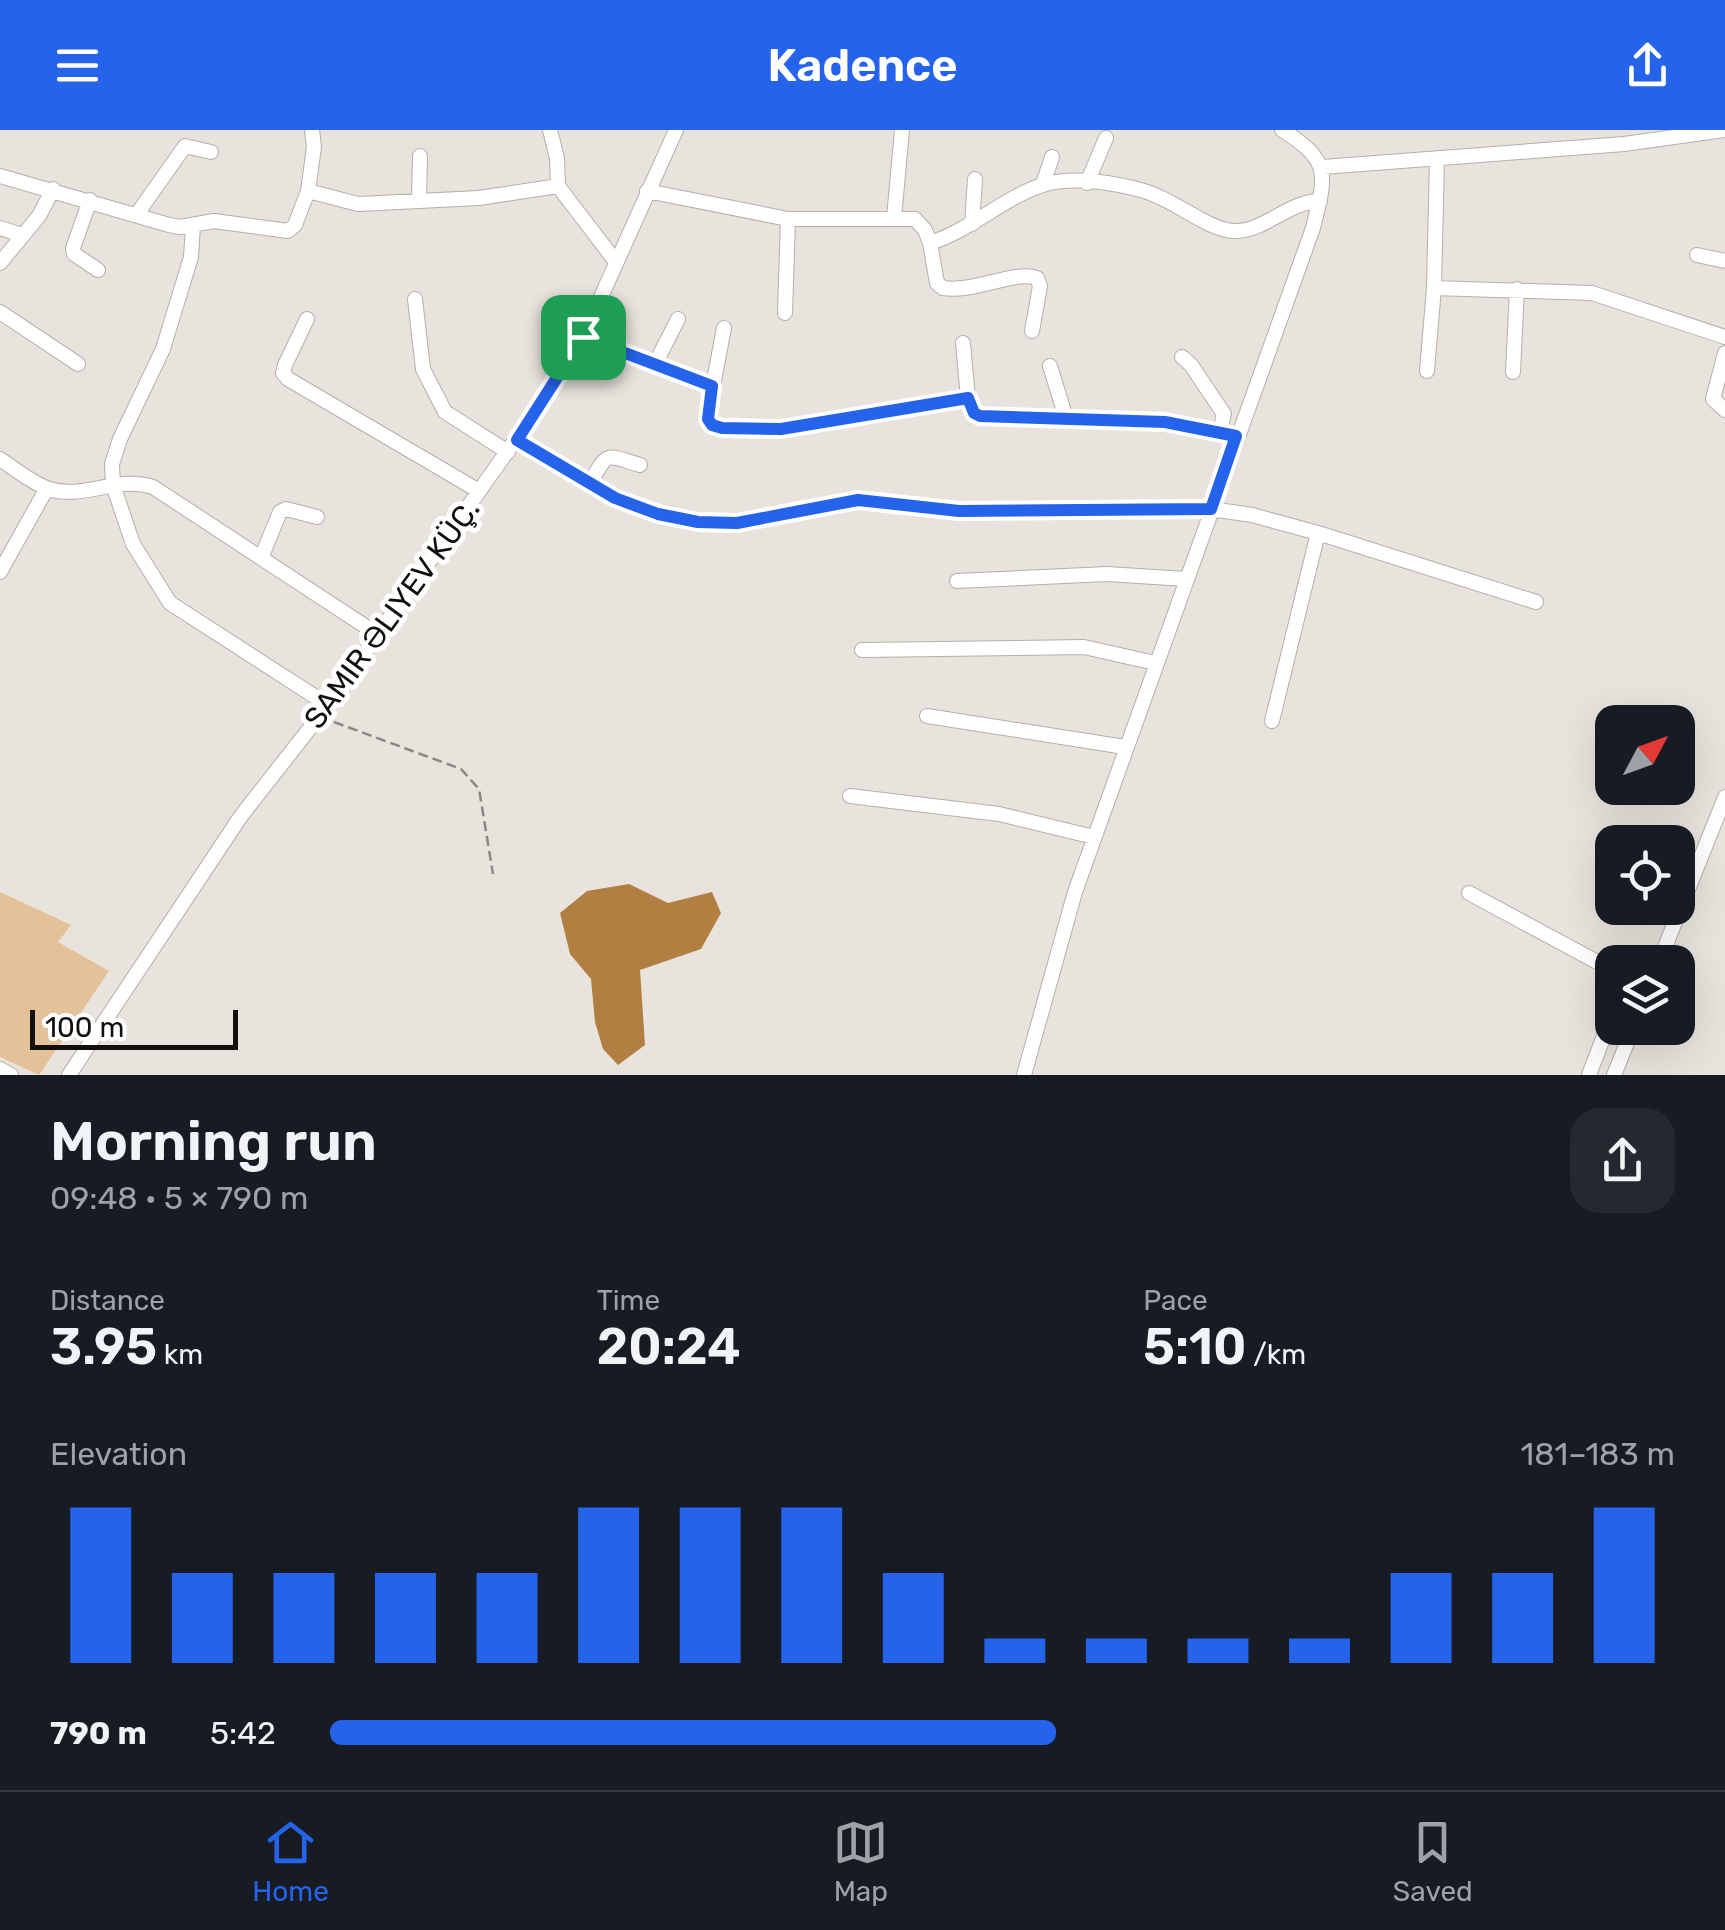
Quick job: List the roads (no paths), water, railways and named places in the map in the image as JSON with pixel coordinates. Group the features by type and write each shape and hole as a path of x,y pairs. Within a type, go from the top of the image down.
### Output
{"street":[{"path":"0,176 169,225 192,226 214,221 288,231 295,225 308,192 314,147 312,130"},
{"path":"550,130 558,186 616,262"},
{"name":"SAMIR ƏLIYEV KÜÇ.","path":"68,1075 242,816 324,710 512,446 583,337 676,130"},
{"path":"894,218 902,130"},
{"path":"1024,1075 1066,921 1094,837 1313,228 1324,177 1322,166 1300,135 1282,130"},
{"path":"1322,166 1624,144 1724,130"},
{"path":"1087,183 1106,138"},
{"path":"137,214 184,146 211,152"},
{"path":"419,200 420,156"},
{"path":"1043,184 1052,157"},
{"path":"1428,371 1437,158"},
{"path":"972,224 975,179"},
{"path":"930,243 1043,184 1064,181 1126,186 1165,196 1214,226 1234,231 1248,229 1310,201 1320,201"},
{"path":"308,192 358,204 479,198 558,186"},
{"path":"0,263 54,189"},
{"path":"648,192 788,219 894,218 919,222 930,243 937,283 943,288 976,288 1028,275 1036,278 1040,286 1032,331"},
{"path":"90,200 73,248 74,254 98,270"},
{"path":"786,313 788,219"},
{"path":"192,226 191,256 164,348 120,440 112,464 113,485 133,544 170,602 324,710"},
{"path":"0,228 22,235"},
{"path":"1697,255 1725,260"},
{"path":"1434,288 1592,293 1725,338"},
{"path":"1513,372 1517,289"},
{"path":"415,300 422,369 446,412 615,498 658,514 698,522 737,523 858,500 959,511 1211,509 1252,515 1318,533 1536,602"},
{"path":"0,312 78,364"},
{"path":"655,364 678,318"},
{"path":"307,319 284,365 283,373 288,379 479,492"},
{"path":"724,328 708,419 722,428 781,429 968,398"},
{"path":"583,337 712,386"},
{"path":"963,343 968,398 974,413 980,416 1165,422 1236,436"},
{"path":"1725,353 1713,399 1725,410"},
{"path":"1182,357 1224,414 1220,431"},
{"path":"1050,366 1066,418"},
{"path":"590,483 604,458 610,456 640,465"},
{"path":"0,460 46,488 67,492 128,481 153,487 377,634"},
{"path":"0,572 46,488"},
{"path":"261,558 280,512 286,509 316,516"},
{"path":"1272,720 1318,533"},
{"path":"957,581 1107,574 1186,579"},
{"path":"862,650 1084,647 1155,662"},
{"path":"928,716 1125,748"},
{"path":"850,796 999,814 1094,837"},
{"path":"1666,945 1725,798"},
{"path":"1468,893 1595,961"},
{"path":"1589,1075 1600,1045"},
{"path":"1614,1075 1626,1045"},
{"path":"0,1069 11,1075"}]}
